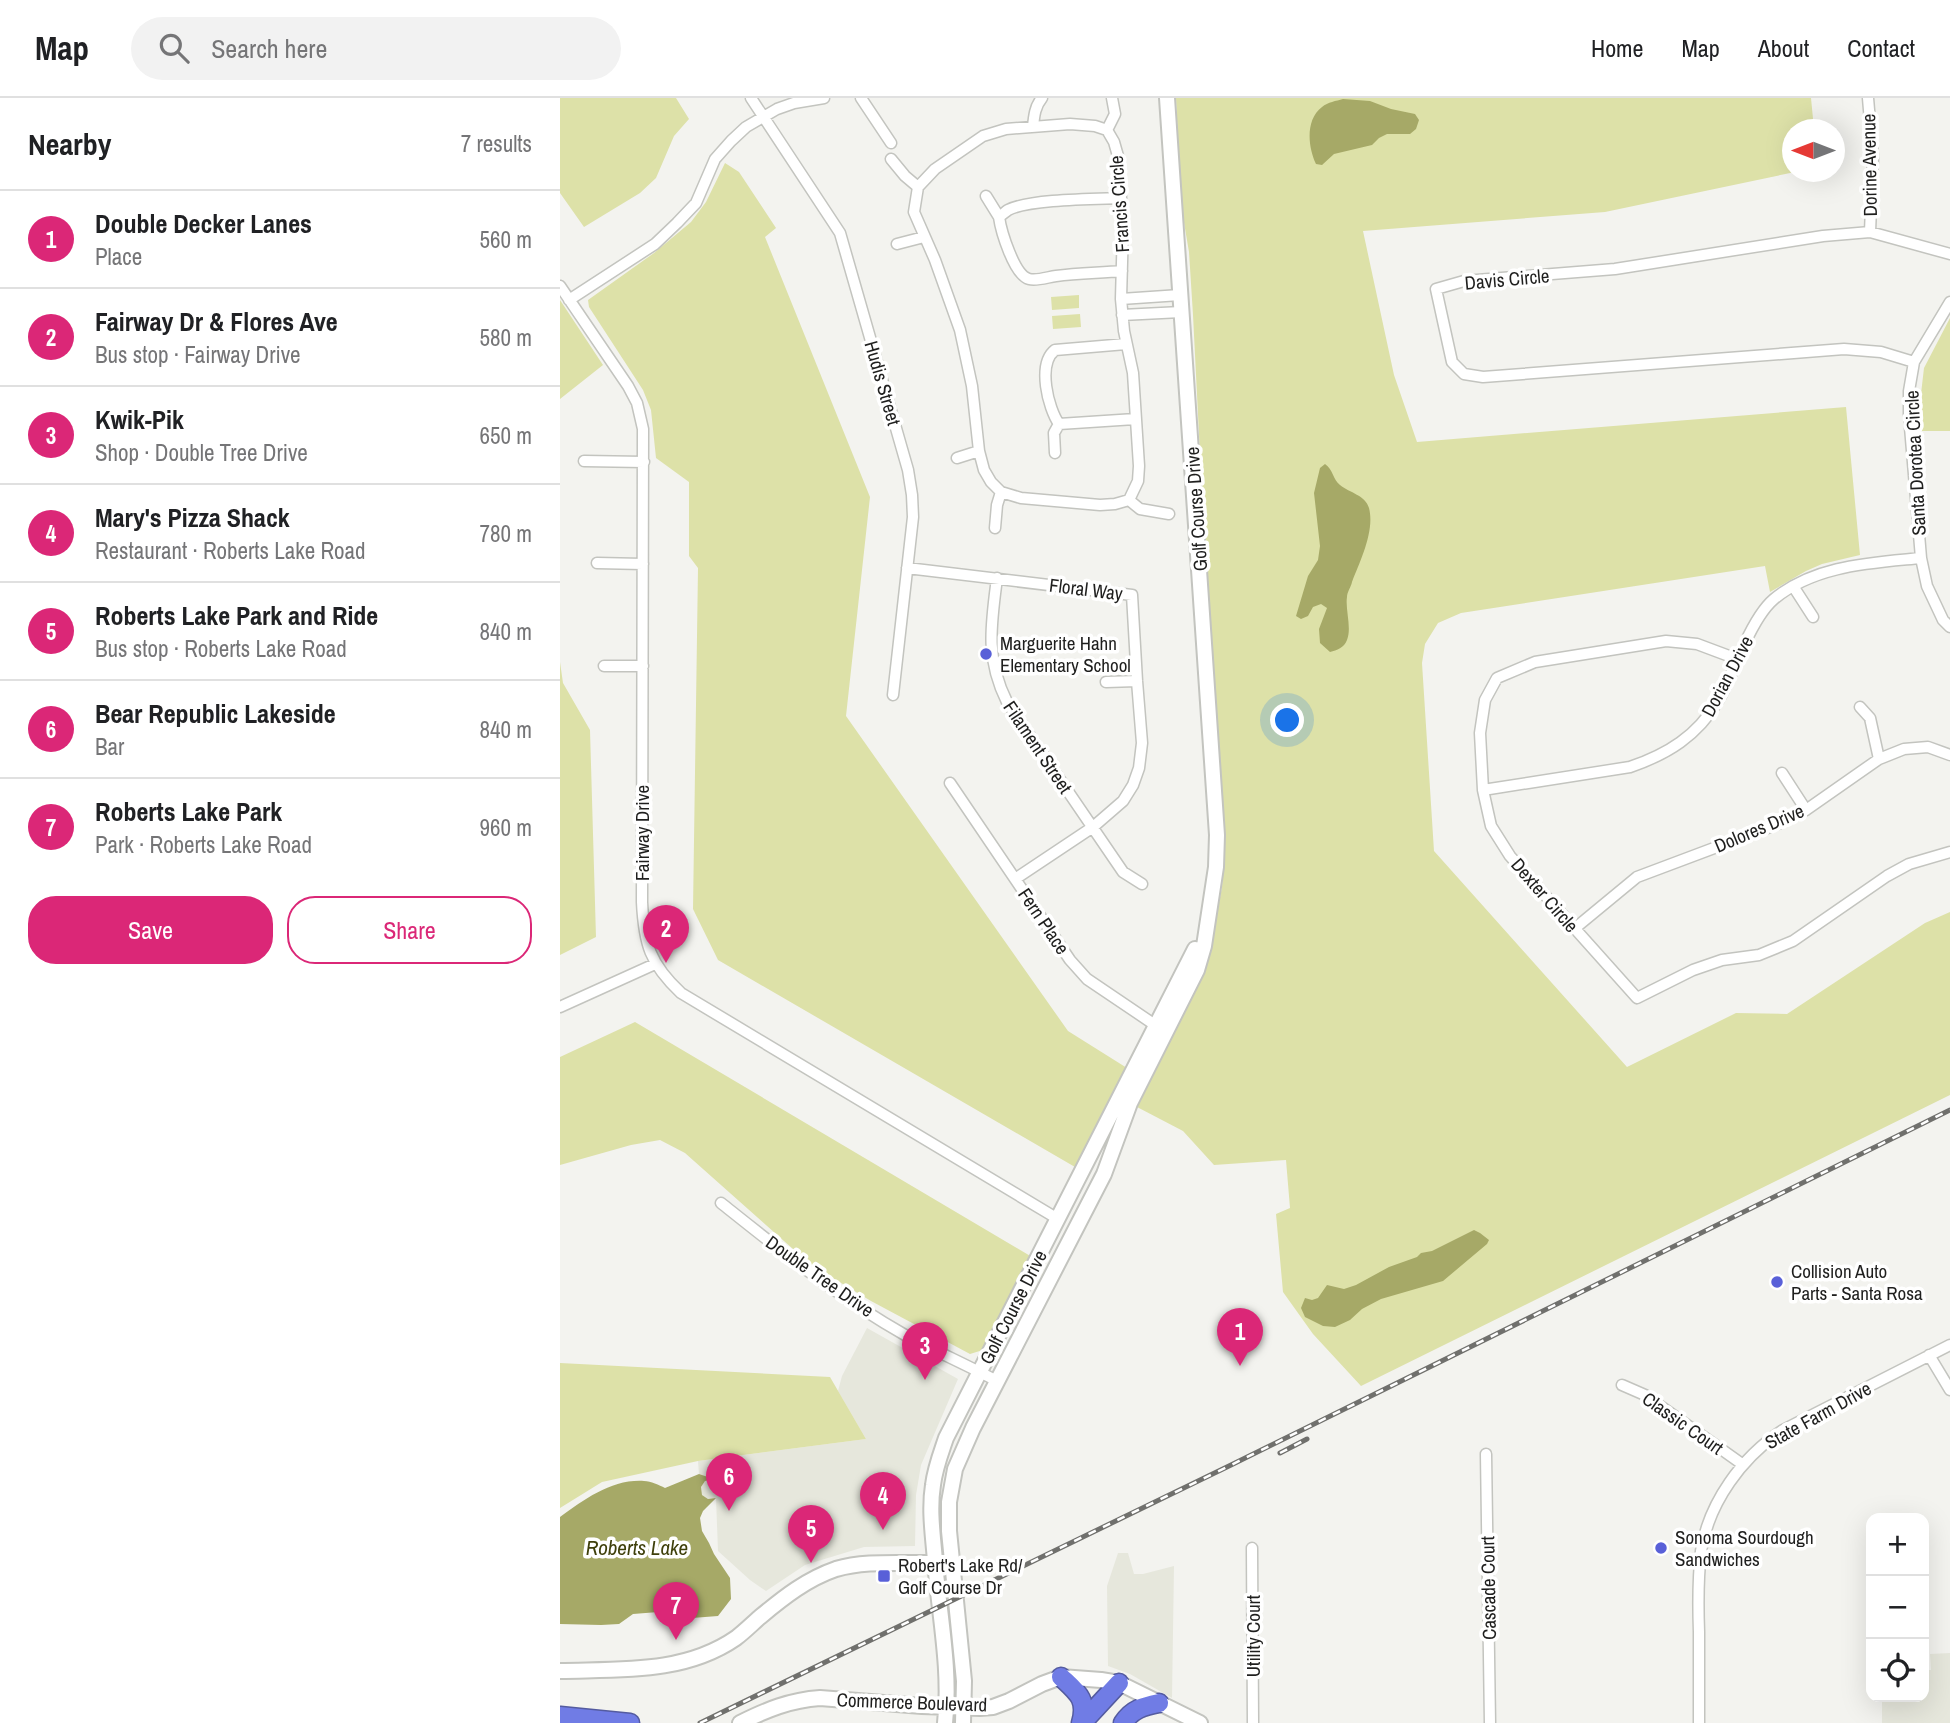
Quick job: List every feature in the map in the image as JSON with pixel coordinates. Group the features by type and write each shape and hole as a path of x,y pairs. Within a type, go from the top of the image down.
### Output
{"highway":[{"path":"1061,1677 1082,1700 1082,1723"},
{"path":"1082,1723 1119,1683"},
{"path":"1119,1683 1117,1701 1122,1723"},
{"path":"1122,1723 1134,1710 1159,1703"},
{"path":"560,1716 630,1723"}],"street":[{"name":"Hudis Street","path":"751,98 840,233 908,470 913,517 893,695"},
{"path":"569,300 655,244 695,202 715,159 738,134 777,109 824,98"},
{"path":"861,98 891,143"},
{"path":"1033,127 1035,112 1042,98"},
{"path":"1107,130 1115,114 1112,98"},
{"name":"Golf Course Drive","path":"962,1723 964,1681 949,1531 949,1502 955,1469 997,1381 1104,1174 1130,1103 1208,919 1216,867 1217,835 1167,98"},
{"name":"Dorine Avenue","path":"1868,98 1873,157 1870,232"},
{"name":"Francis Circle","path":"918,187 935,169 983,136 1006,129 1070,124 1107,130 1118,156 1123,226 1122,316 1133,373 1139,467 1138,481 1129,500"},
{"path":"891,159 918,187 914,212 960,330 972,386 979,451 984,470 991,482 1001,492 1021,498 1100,505 1115,505 1129,500 1140,509 1169,514"},
{"path":"986,196 999,217 1000,228 1016,266 1021,275 1030,280 1122,271"},
{"path":"999,217 1009,210 1025,205 1120,198"},
{"name":"Davis Circle","path":"1914,362 1881,352 1844,349 1483,377 1464,374 1451,362 1436,289 1465,281 1615,269 1824,236 1870,232 1950,254"},
{"path":"897,244 924,237"},
{"name":"Fairway Drive","path":"560,286 628,386 637,403 643,429 642,902 647,944 655,964 681,993 1058,1219"},
{"path":"1121,299 1180,295"},
{"name":"Santa Dorotea Circle","path":"1950,302 1914,362 1909,391 1921,558 1927,586 1943,620 1950,627"},
{"path":"1122,316 1181,312"},
{"path":"1059,424 1051,413 1044,367 1049,355 1055,350 1126,344"},
{"path":"1059,424 1135,419"},
{"path":"1055,453 1054,433 1059,424"},
{"path":"957,457 979,451"},
{"path":"584,461 644,462"},
{"path":"995,528 1001,492"},
{"name":"Dorian Drive","path":"1483,790 1630,767 1653,760 1687,738 1702,724 1719,699 1754,625 1772,601 1793,586 1838,568 1921,558"},
{"path":"597,564 643,564"},
{"name":"Floral Way","path":"907,568 1132,595 1142,743 1139,768 1133,786 1123,801 1093,827 1015,879"},
{"name":"Filament Street","path":"997,578 990,640 999,686 1007,702 1123,873 1142,884"},
{"path":"1793,586 1813,617"},
{"name":"Dexter Circle","path":"1737,659 1697,645 1666,641 1535,662 1497,678 1485,701 1480,733 1483,790 1491,826 1510,856 1637,998 1693,970 1722,960 1759,955 1793,941 1887,876 1909,864 1950,852"},
{"path":"604,666 643,666"},
{"path":"1106,682 1137,681"},
{"path":"1860,707 1870,718 1879,760"},
{"name":"Dolores Drive","path":"1574,929 1637,877 1778,824 1806,810 1879,760 1904,749 1928,747 1950,755"},
{"path":"1782,774 1806,810"},
{"name":"Fern Place","path":"950,783 1070,960 1087,979 1161,1029"},
{"path":"560,1007 655,964"},
{"name":"Golf Course Drive","path":"945,1723 947,1672 931,1499 937,1464 946,1438 979,1372 1161,1029"},
{"name":"Double Tree Drive","path":"721,1203 835,1290 905,1334 997,1381"},
{"name":"State Farm Drive","path":"1699,1723 1698,1578 1702,1548 1721,1497 1742,1464 1764,1443 1783,1430 1950,1345"},
{"path":"1929,1355 1950,1390"},
{"name":"Classic Court","path":"1622,1385 1645,1395 1742,1464"},
{"name":"Cascade Court","path":"1486,1454 1490,1723"},
{"name":"Utility Court","path":"1252,1548 1253,1723"},
{"path":"560,1671 636,1669 693,1659 736,1637 780,1600 814,1578 848,1567 952,1561"},
{"name":"Commerce Boulevard","path":"740,1723 783,1704 803,1699 993,1707 1061,1677 1101,1679 1119,1683 1200,1723"}],"shaded area":[{"path":"560,98 676,98 689,119 674,136 656,178 640,193 584,227 560,193"},
{"path":"1176,98 1811,98 1813,119 1782,119 1782,175 1605,212 1363,231 1394,375 1417,442 1846,407 1860,555 1822,564 1770,592 1765,566 1461,613 1438,623 1425,644 1422,663 1434,851 1627,1067 1736,1013 1787,1014 1925,923 1950,912 1950,1095 1361,1386 1313,1334 1283,1292 1276,1214 1290,1208 1286,1160 1214,1165 1183,1131 1137,1107 1211,943 1222,887 1225,839 1189,252 1181,205"},
{"path":"725,163 739,172 776,228 765,237 870,497 846,716 1068,1031 1127,1068 1075,1167 718,960 693,909 698,568 689,556 689,482 656,458 651,410 643,390 589,307 588,300 654,253 691,222 706,202"},
{"path":"1079,295 1079,308 1052,310 1051,297"},
{"path":"560,300 603,365 560,399"},
{"path":"1080,314 1081,327 1053,329 1052,316"},
{"path":"1950,318 1950,431 1922,431 1919,411 1924,368"},
{"path":"560,662 563,683 590,730 596,937 560,955"},
{"path":"635,1022 1032,1257 986,1349 970,1354 871,1301 811,1265 685,1153 660,1140 631,1145 560,1165 560,1057"},
{"path":"867,1328 958,1379 921,1465 916,1495 915,1546 864,1547 805,1565 766,1591 718,1551 716,1498 708,1499 702,1495 701,1487 705,1481 713,1479 699,1474 698,1461 866,1439 838,1391 842,1376"},
{"path":"560,1363 830,1377 866,1439 698,1461 602,1482 560,1508"},
{"path":"1118,1553 1128,1553 1134,1574 1174,1566 1172,1698 1130,1674 1108,1666 1107,1586"},
{"path":"1950,1653 1950,1723 1882,1723 1882,1702 1929,1702 1930,1654"}],"water":[{"path":"1343,99 1370,101 1415,114 1419,120 1416,129 1410,134 1387,134 1372,145 1334,154 1322,165 1316,164 1310,142 1313,119 1324,105"},
{"path":"1325,464 1338,483 1364,500 1370,517 1366,546 1347,595 1347,640 1342,647 1330,652 1320,643 1319,629 1327,608 1321,604 1313,607 1308,616 1301,619 1296,616 1308,576 1318,560 1320,546 1314,493 1320,468"},
{"path":"1474,1230 1489,1240 1487,1244 1443,1281 1381,1299 1335,1327 1323,1326 1305,1317 1301,1308 1305,1298 1318,1298 1327,1285 1344,1289 1356,1285 1389,1267 1432,1251"},
{"name":"Roberts Lake","path":"699,1474 714,1479 705,1481 701,1487 702,1495 708,1499 716,1498 700,1518 702,1531 730,1578 731,1599 718,1616 692,1618 671,1611 633,1614 619,1624 560,1624 560,1517 589,1497 621,1483 647,1481 665,1488"}],"railway":[{"path":"700,1723 1231,1465 1950,1110"},
{"path":"1280,1453 1307,1439"}],"place":[{"name":"Marguerite Hahn Elementary School","path":"986,654"},
{"name":"Fairway Dr & Flores Ave","path":"666,963"},
{"name":"Collision Auto Parts - Santa Rosa","path":"1777,1282"},
{"name":"Double Decker Lanes","path":"1240,1366"},
{"name":"Kwik-Pik","path":"925,1380"},
{"name":"Bear Republic Lakeside","path":"729,1511"},
{"name":"Mary's Pizza Shack","path":"883,1530"},
{"name":"Sonoma Sourdough Sandwiches","path":"1661,1548"},
{"name":"Roberts Lake Park and Ride","path":"811,1563"},
{"name":"Robert's Lake Rd/ Golf Course Dr","path":"884,1576"},
{"name":"Roberts Lake Park","path":"676,1640"}]}
